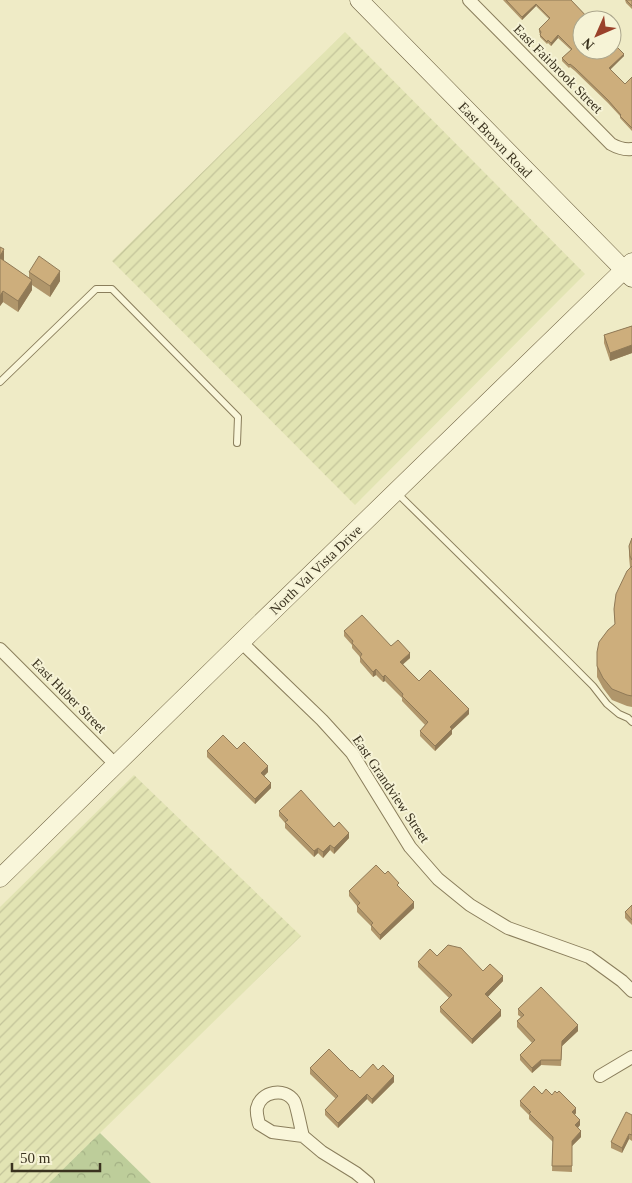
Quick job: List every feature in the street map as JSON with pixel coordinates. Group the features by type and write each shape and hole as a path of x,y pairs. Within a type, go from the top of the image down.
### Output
{"main road":[{"name":"East Brown Road","path":"359,0 629,270"},
{"name":"North Val Vista Drive","path":"0,878 396,492 629,270"}],"street":[{"name":"East Fairbrook Street","path":"469,0 611,144 616,147 631,149"},
{"name":"East Grandview Street","path":"241,642 322,720 352,753 410,847 438,879 470,905 508,928 589,957 622,981 632,991"},
{"name":"East Huber Street","path":"0,649 116,764"},
{"path":"600,1076 632,1057"},
{"path":"303,1136 322,1152 356,1173 368,1183"}],"lane":[{"path":"0,382 96,289 112,289 238,417 236,443"},
{"path":"396,492 570,663 607,704 632,722"}],"green space":[{"path":"345,32 585,274 355,505 112,261"},
{"path":"134,775 301,936 49,1183 0,1183 0,907"},
{"path":"100,1133 151,1183 49,1183"}],"building":[{"path":"506,0 571,0 580,10 572,10 572,49 558,35 551,43 548,40 547,42 540,35 539,29 550,18 536,4 522,17"},
{"path":"626,0 632,0 632,6"},
{"path":"572,49 572,60 618,60 609,68 625,84 632,77 632,128 608,100 562,58"},
{"path":"0,247 4,249 0,256"},
{"path":"39,256 60,271 50,286 29,272"},
{"path":"0,258 32,280 18,301 3,291 0,296"},
{"path":"632,326 632,345 610,353 604,335"},
{"path":"632,538 632,560 629,546"},
{"path":"632,566 632,696 612,689 603,678 597,666 597,652 599,642 615,624 616,594 627,571"},
{"path":"362,615 391,646 398,640 410,653 400,662 419,681 430,670 469,709 450,727 452,729 435,746 420,731 428,722 402,696 403,694 385,675 383,677 376,669 373,672 360,657 362,654 344,631"},
{"path":"223,735 237,749 244,742 268,766 261,773 271,783 255,799 207,751"},
{"path":"301,790 334,827 339,822 349,833 334,848 330,845 323,852 318,848 314,851 285,822 288,820 279,811"},
{"path":"376,865 385,874 388,871 399,883 397,885 414,902 380,935 371,925 373,923 357,906 360,903 349,891"},
{"path":"632,905 632,920 625,912"},
{"path":"448,945 461,948 483,971 490,964 503,976 485,994 501,1010 472,1039 440,1007 452,995 418,962 430,949 437,956"},
{"path":"541,987 578,1025 562,1041 561,1060 541,1060 532,1068 520,1055 535,1040 517,1021 524,1015 518,1009"},
{"path":"329,1049 360,1078 373,1064 378,1070 383,1065 394,1076 372,1099 367,1094 338,1123 325,1110 338,1096 310,1068"},
{"path":"534,1086 542,1094 546,1089 552,1095 555,1091 557,1093 559,1091 576,1108 572,1112 580,1120 575,1125 581,1131 572,1141 572,1166 552,1166 553,1137 520,1101"},
{"path":"626,1112 632,1115 632,1135 629,1134 622,1148 611,1142"}]}
